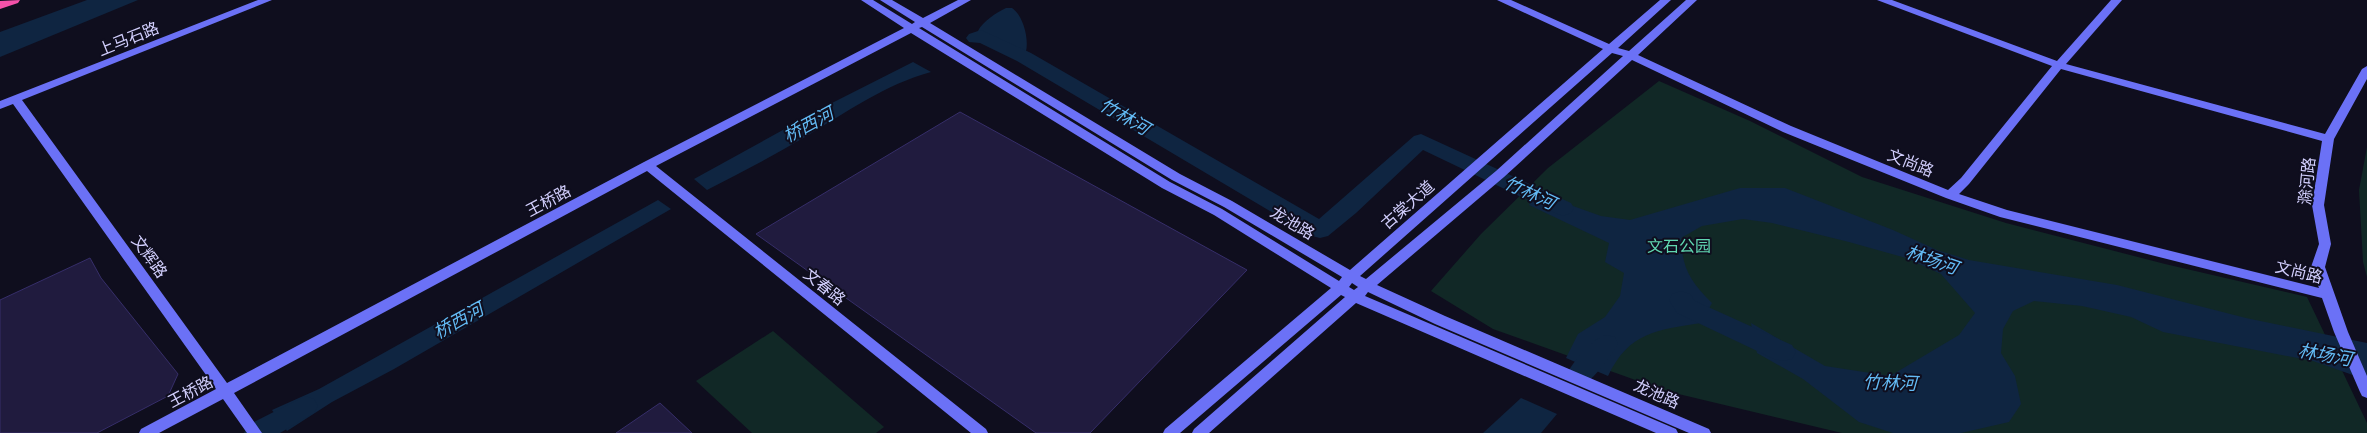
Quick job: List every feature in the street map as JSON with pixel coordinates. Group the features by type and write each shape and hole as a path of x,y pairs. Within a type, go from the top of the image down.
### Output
{"highway":[{"path":"0,5 14,0"}],"street":[{"name":"上马石路","path":"0,106 268,0"},
{"name":"龙池路","path":"866,0 917,25 1176,177 1228,204 1367,286 1440,320 1704,433"},
{"name":"龙池路","path":"885,0 917,25 1166,185 1218,212 1339,289 1671,433"},
{"name":"王桥路","path":"146,433 648,165 966,0"},
{"name":"文尚路","path":"1502,0 1609,48 1630,55 1787,129 1950,195 2004,214 2329,295"},
{"name":"古棠大道","path":"1170,433 1339,289 1350,276 1666,0"},
{"path":"1199,433 1355,296 1500,174 1692,0"},
{"path":"1882,0 2059,65 2328,138"},
{"path":"1950,195 1965,182 2059,65 2117,0"},
{"name":"滁河路","path":"2364,387 2341,332 2318,267 2325,244 2318,205 2328,138 2367,69"},
{"name":"文辉路","path":"15,100 254,433"},
{"name":"文春路","path":"648,165 981,433"}],"green space":[{"name":"文石公园","path":"1659,81 1750,121 1862,177 2006,223 2165,264 2307,297 2367,423 2367,433 1842,433 1666,391 1493,329 1431,291 1481,234 1548,168"},
{"path":"2367,147 2367,277 2363,262 2359,190"},
{"path":"773,331 884,427 876,433 752,433 696,381"}],"water":[{"path":"87,0 138,0 0,57 0,32"},
{"path":"1006,8 1012,8 1023,24 1027,45 1024,57 1005,51 992,44 978,31 986,21"},
{"path":"913,62 931,72 914,77 882,92 781,151 707,190 694,179 830,104"},
{"path":"1539,188 1573,206 1601,216 1630,220 1740,188 1785,188 1893,230 1937,250 1969,260 2117,285 2246,318 2367,343 2367,380 2313,361 2163,332 2131,317 2082,306 2034,301 2013,311 2003,329 2001,353 2015,376 2021,404 2009,422 1961,433 1893,433 1859,422 1803,379 1757,353 1751,323 1825,366 1890,376 1959,335 1975,313 1941,274 1906,258 1772,223 1743,219 1702,226 1681,238 1685,266 1698,288 1712,303 1701,323 1658,331 1635,342 1616,361 1608,376 1566,358 1578,334 1605,317 1620,296 1624,273 1605,262 1609,243 1529,205"},
{"path":"658,200 671,209 394,369 332,402 287,431 272,410 319,389"},
{"path":"1521,398 1557,414 1541,433 1483,433"}],"building":[{"path":"960,112 1247,270 1090,433 1036,433 756,234"},
{"path":"90,258 101,278 178,374 168,396 97,433 0,433 0,300"},
{"path":"660,403 692,433 616,433"}],"waterway":[{"name":"竹林河","path":"976,38 981,36 1024,57 1320,230 1348,208 1421,141 1563,208"},
{"name":"竹林河","path":"1681,300 1686,307 1783,352"},
{"name":"林场河","path":"1579,375 1606,344"},
{"name":"桥西河","path":"257,433 305,406"}]}
